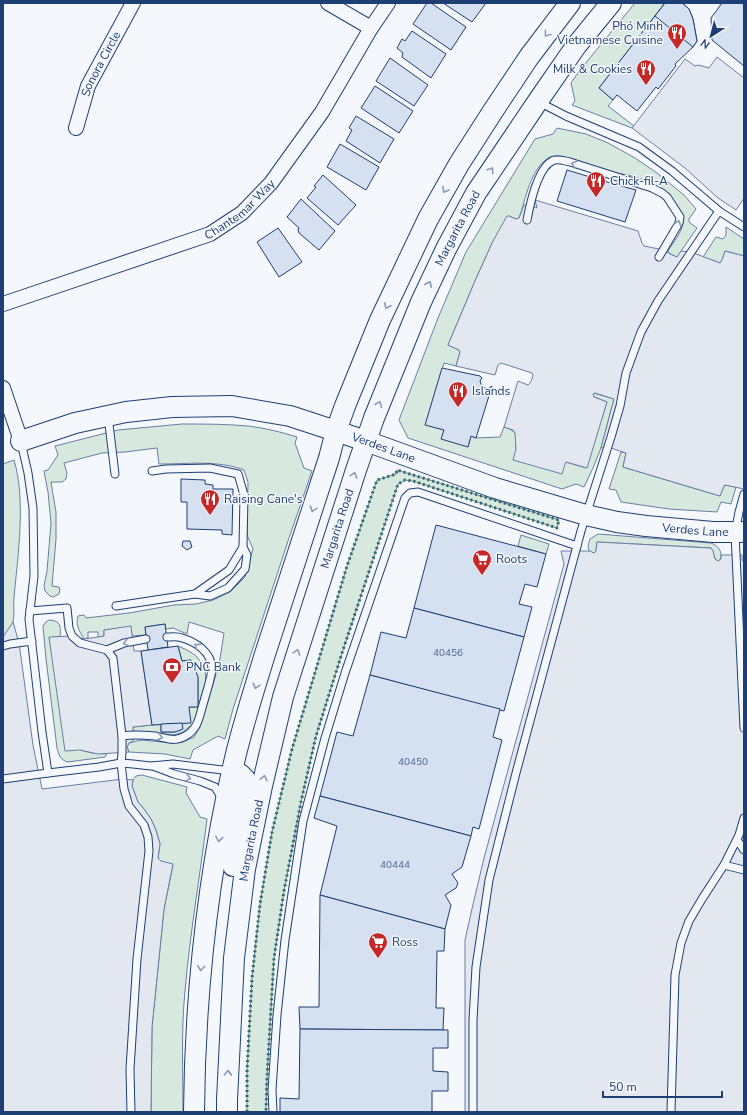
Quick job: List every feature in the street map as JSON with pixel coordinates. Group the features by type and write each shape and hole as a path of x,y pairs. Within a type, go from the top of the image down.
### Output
{"main road":[{"path":"194,1112 196,1018 203,945 208,902 224,807 249,708 329,458 336,431 380,320 428,219 459,164 529,57 570,3"},
{"name":"Margarita Road","path":"227,1112 234,958 245,869 262,786 283,697 366,441 421,302 446,249 476,194 576,46 611,3"},
{"name":"Verdes Lane","path":"21,441 75,423 126,412 172,407 232,406 290,416 366,441 496,488 586,515 617,522 690,531 740,532"},
{"path":"232,771 240,774 246,779 248,786 228,892 234,958"}],"street":[{"name":"Sonora Circle","path":"76,128 88,86 133,3"},
{"path":"328,3 371,28"},
{"name":"Chantemar Way","path":"3,304 210,234 242,213 271,183 322,112 371,28 388,3"},
{"path":"3,388 21,441"}],"lane":[{"path":"538,101 566,116 639,147 672,171 719,211 744,227"},
{"path":"527,220 540,173 552,161 560,160 570,162 652,188 667,197 680,217 679,223 659,257"},
{"path":"473,1112 473,1020 476,967 489,880 577,546 620,406 626,373 641,332 658,301 719,211"},
{"path":"108,416 116,474"},
{"path":"21,441 28,473 33,508 34,576 29,619 48,772"},
{"path":"116,606 195,594 210,596 228,588 245,569 247,555 243,547 244,494 238,474 210,468 166,469 152,471"},
{"path":"273,1112 272,1090 283,955 303,821 325,738 345,673 405,498 410,493 418,492 577,546"},
{"path":"744,494 739,512 744,728"},
{"path":"195,594 229,570 243,547"},
{"path":"30,612 67,608 69,628 72,636 80,643 107,650 124,643 146,639"},
{"path":"122,736 133,734 156,736 171,740 189,735 197,726 212,670 210,658 205,651 194,643 181,637 167,637"},
{"path":"3,646 32,641"},
{"path":"107,650 113,658 122,736 121,763 124,789 129,806 144,825 148,837 149,851 137,959 130,1069 131,1112"},
{"path":"3,779 121,763 151,766 173,764 232,771"},
{"path":"151,766 215,787 221,795 224,807"},
{"path":"671,1112 675,975 681,943 689,921 724,865 740,835 744,818"},
{"path":"737,840 744,850"},
{"path":"724,865 744,870"}],"shaded area":[{"path":"635,3 665,3 599,88 613,100 608,106 634,126 632,128 572,105 575,101 571,83"},
{"path":"717,57 744,78 744,198 736,210 718,198 685,168 632,128 685,59 695,66 698,65 709,68"},
{"path":"557,128 586,134 608,143 635,158 657,173 684,195 696,209 689,219 689,222 697,228 677,257 670,254 668,251 680,233 683,221 682,216 675,205 659,189 639,178 603,170 566,157 555,156 550,157 543,162 533,176 519,218 516,219 509,216 493,241 448,345 459,350 460,352 456,366 444,363 426,424 444,430 468,447 471,436 476,438 500,437 504,427 514,432 516,437 516,449 565,464 566,462 586,468 607,402 594,397 593,394 594,393 614,399 601,448 584,487 576,484 562,489 408,438 399,420 438,318 466,252 535,139 553,134"},
{"path":"535,200 638,231 644,246 664,250 677,257 681,251 691,252 720,263 725,251 744,256 744,489 725,485 720,496 623,467 626,453 608,447 601,448 614,399 595,393 593,394 594,397 607,402 587,468 566,462 562,474 513,460 516,449 515,433 513,430 504,427 518,381 528,385 532,379 532,373 501,363 498,365 495,375 456,366 460,352 459,350 448,345 493,241 507,216 516,219 519,218 524,205 530,205 537,208"},
{"path":"726,227 744,239 744,256 725,251 720,263 703,257 716,237 723,239 726,235"},
{"path":"182,424 223,424 248,426 273,430 297,437 295,443 304,468 312,471 233,709 225,739 218,736 193,750 190,759 165,754 129,752 127,747 129,743 141,740 173,743 183,742 194,737 200,727 214,681 220,659 224,633 189,622 187,634 173,628 166,629 165,624 145,627 146,635 132,636 131,627 104,630 104,636 98,637 98,632 88,632 88,638 84,639 78,628 77,619 78,616 84,615 86,618 129,613 174,605 196,604 213,600 230,592 245,577 253,549 247,535 248,482 244,470 213,464 159,464 157,448 102,453 64,463 67,473 66,479 62,482 51,482 56,512 56,539 52,586 59,587 59,594 53,597 50,596 45,591 44,586 47,571 51,523 44,471 48,470 58,455 55,446 118,430"},
{"path":"621,452 626,453 623,467 720,496 724,486 736,487 731,504 721,502 717,512 669,509 621,502 616,490 609,489"},
{"path":"14,460 20,492 19,546 14,600 14,619 3,637 3,464"},
{"path":"397,470 559,520 557,528 413,481 405,480 398,484 316,736 301,802 284,891 274,958 266,1112 247,1112 247,1071 252,978 260,904 272,832 292,749 347,566 377,480 396,474"},
{"path":"598,534 711,543 719,549 721,559 718,561 715,559 711,548 597,542 596,551 594,553 588,548 590,539"},
{"path":"521,535 549,544 546,554 518,546"},
{"path":"597,542 711,548 715,559 718,561 721,559 721,555 742,555 742,560 744,563 744,1112 465,1112 465,940 471,913 484,858 564,564 561,551 590,551 594,553 596,551"},
{"path":"49,620 58,623 60,627 60,637 49,638 80,750 92,753 107,754 105,757 68,762 63,760 59,755 43,626"},
{"path":"13,622 19,643 33,745 42,789 123,779 133,780 132,786 138,802 151,819 156,830 160,844 158,858 161,861 173,864 164,909 152,1027 151,1112 3,1112 3,637"},
{"path":"131,626 134,651 141,651 152,725 133,727 133,741 129,743 127,747 129,752 98,754 80,750 65,751 49,637 72,636 84,639 104,636 104,630"},
{"path":"178,646 195,655 205,668 206,681 194,723 183,732 174,735 133,731 133,727 161,724 161,732 175,732 182,729 182,723 189,707 198,707 198,677 191,660 182,661"},
{"path":"142,775 187,787 186,793 200,817 207,819 187,969 183,1036 183,1112 151,1112 152,1027 164,909 173,865 161,861 158,858 160,844 156,830 151,819 138,802 132,786 133,780 136,776"}],"building":[{"path":"427,3 431,3 466,27 451,50 413,24"},
{"path":"443,3 486,3 472,22"},
{"path":"665,3 682,3 689,9 693,19 697,41 693,47 675,64 676,66 658,89 656,87 637,111 617,95 613,100 599,88"},
{"path":"665,3 682,3 689,9 693,19 697,41 693,47 655,16"},
{"path":"722,3 744,3 744,66 712,40 711,18"},
{"path":"412,31 446,54 431,78 402,57 403,53 397,48 402,39 405,41"},
{"path":"390,58 428,85 414,106 376,81"},
{"path":"375,86 413,111 399,133 361,108"},
{"path":"356,116 394,139 380,163 346,141 352,130 349,128"},
{"path":"340,144 379,167 366,190 327,167"},
{"name":"Chick-fil-A","path":"567,170 636,190 625,222 557,201"},
{"path":"323,175 356,205 338,225 307,198"},
{"path":"301,199 335,231 319,250 299,233 299,228 287,217"},
{"path":"278,228 302,262 279,277 257,242"},
{"name":"Islands","path":"442,368 480,376 482,378 480,381 482,387 488,389 492,386 476,438 471,436 468,447 441,439 444,430 425,425"},
{"name":"Raising Cane's","path":"181,479 205,480 205,484 213,485 213,489 233,489 232,535 222,534 222,530 187,529 187,502 181,502"},
{"name":"Roots","path":"436,525 546,554 537,587 525,584 519,604 532,607 524,637 414,608"},
{"path":"183,541 190,541 192,547 187,550 182,546"},
{"path":"414,608 524,637 504,711 370,675 381,632 406,638"},
{"path":"165,624 168,647 148,650 145,627"},
{"name":"PNC Bank","path":"178,646 182,661 191,660 198,677 198,707 189,707 191,723 152,725 141,651"},
{"path":"370,675 500,709 493,737 502,740 479,829 473,827 471,836 320,796 337,732 353,736"},
{"path":"182,723 183,729 175,732 161,732 161,724"},
{"path":"320,796 471,836 462,867 452,874 458,883 456,888 445,895 451,905 445,929 320,895 337,826 314,818"},
{"name":"Ross","path":"320,895 445,929 444,951 437,951 436,1008 444,1008 443,1030 300,1029 299,1007 319,1007"},
{"path":"300,1029 448,1030 448,1048 433,1048 433,1071 448,1072 448,1091 432,1091 432,1112 280,1112 280,1098 299,1099"}],"hedge":[{"path":"247,1112 247,1071 252,978 260,904 272,832 292,749 347,566 377,480 396,474 397,470 559,520 557,528 413,481 405,480 398,484 316,736 301,802 284,891 274,958 266,1112"}],"place":[{"name":"Phó Minh Vietnamese Cuisine","path":"677,50"},
{"name":"Milk & Cookies","path":"646,86"},
{"name":"Chick-fil-A","path":"596,198"},
{"name":"Islands","path":"458,408"},
{"name":"Raising Cane's","path":"210,516"},
{"name":"Roots","path":"482,576"},
{"name":"PNC Bank","path":"172,684"},
{"name":"Ross","path":"378,959"}]}
